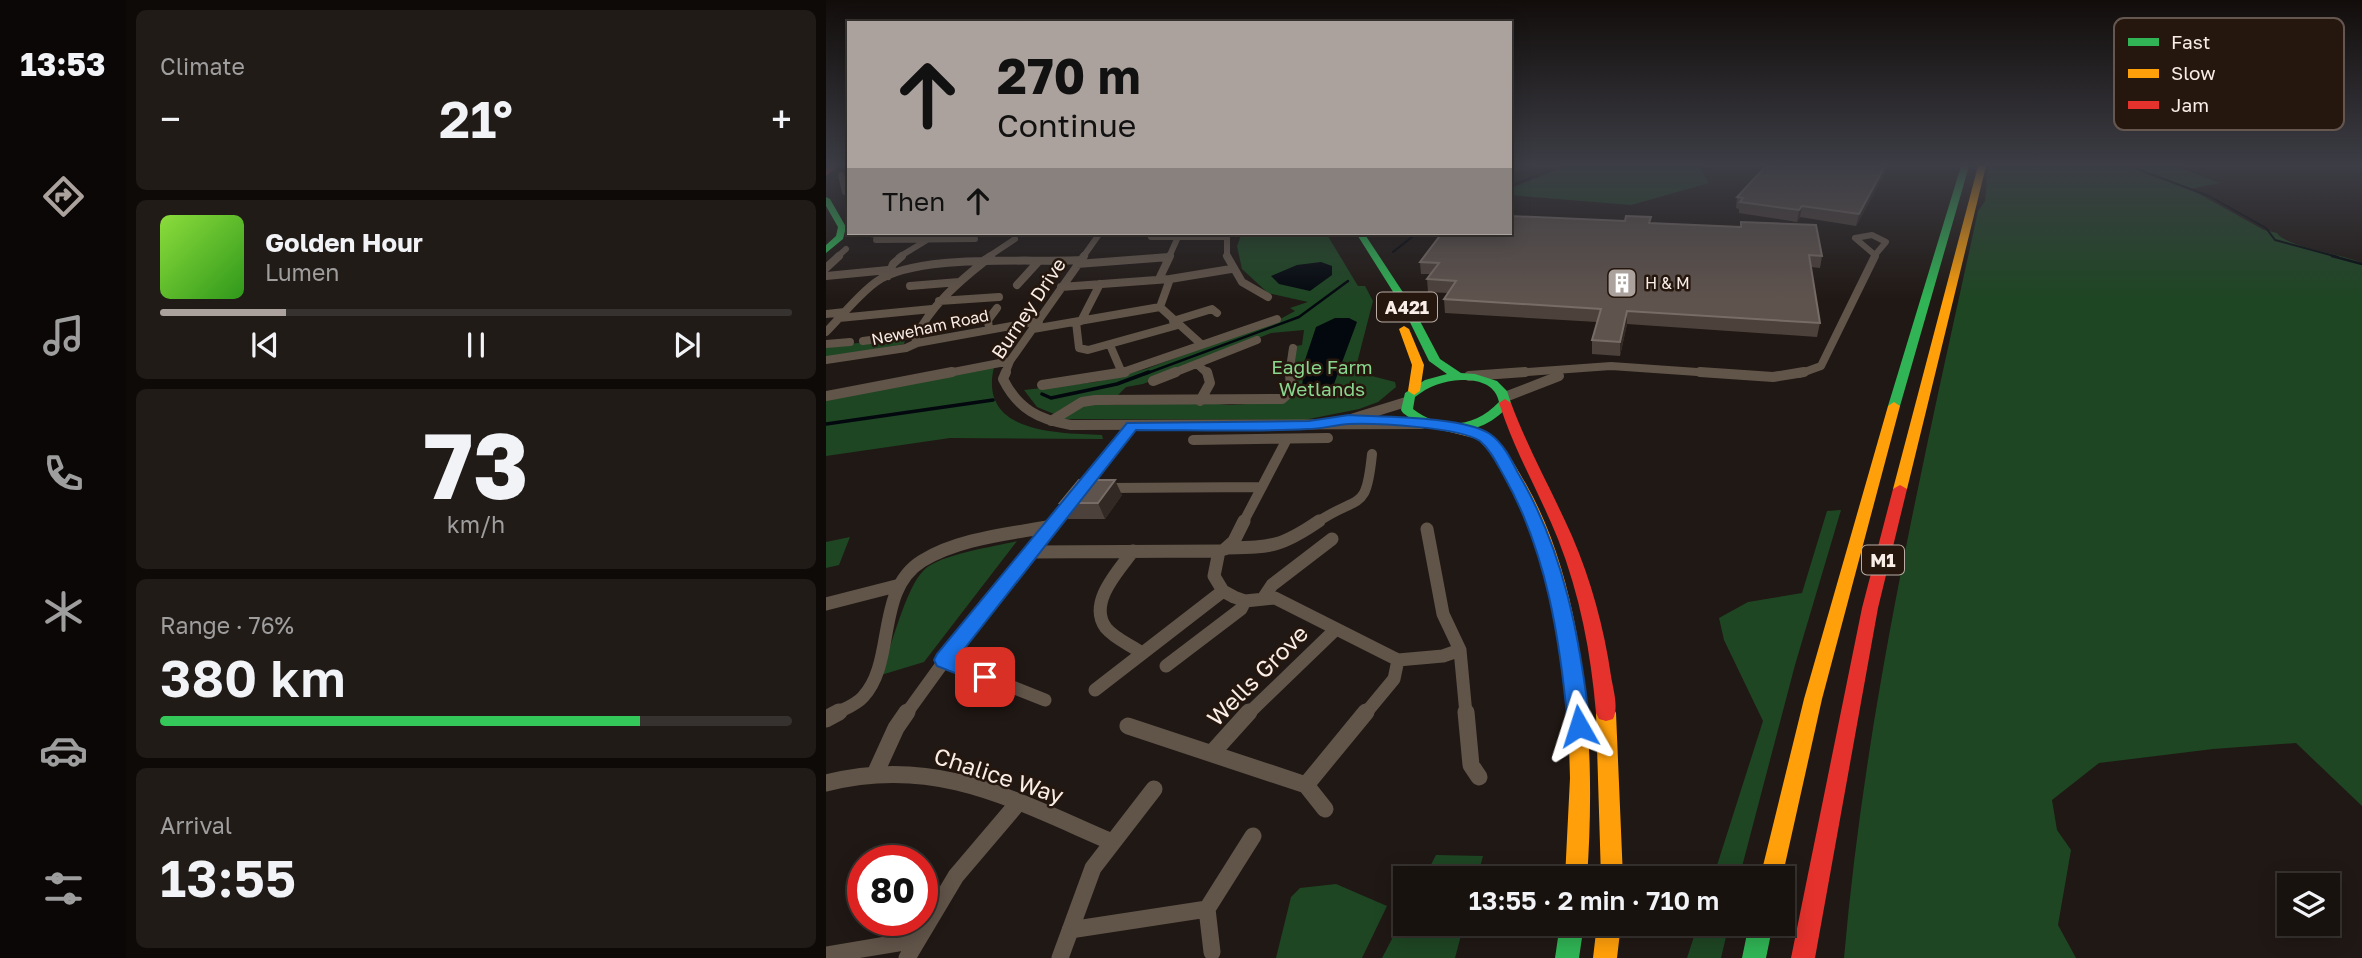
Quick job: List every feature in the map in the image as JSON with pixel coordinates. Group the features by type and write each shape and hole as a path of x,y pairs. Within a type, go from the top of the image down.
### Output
{"main road":[{"path":"826,250 839,237 842,227 832,211"},
{"name":"M1","path":"1773,866 1793,772 1843,586 1952,211"},
{"name":"M1","path":"1803,958 1870,608 1971,211"},
{"name":"A421","path":"1349,235 1415,351 1418,365 1410,397"},
{"name":"A421","path":"1361,235 1406,306 1435,361 1464,376"},
{"path":"1576,866 1579,726 1571,652 1544,542 1522,493 1499,452 1484,437 1422,424 1412,418 1410,397 1433,380 1464,376 1494,383 1505,400 1521,454 1564,538 1598,647 1609,734 1612,866"},
{"path":"1451,428 1481,423 1493,417 1505,400"},
{"path":"1567,958 1570,936"},
{"path":"1605,958 1608,936"},
{"path":"1754,958 1759,936"}],"street":[{"path":"885,235 895,236"},
{"path":"876,240 976,235"},
{"name":"Burney Drive","path":"1099,235 1010,361 1003,379 1018,405 1051,421 1132,426 1309,425 1349,420"},
{"path":"1152,237 1227,237 1225,258 1231,269 1244,285 1268,297"},
{"path":"1159,279 1178,237"},
{"path":"826,332 888,273 898,258 928,238"},
{"path":"1003,239 1054,238"},
{"path":"863,341 917,338 932,309 984,261 1015,239"},
{"path":"1464,376 1635,367 1773,377 1799,374 1821,366 1882,245 1862,244 1875,255"},
{"path":"826,268 846,249"},
{"path":"826,276 888,273 935,264 984,261 1079,262 1169,257"},
{"path":"1017,285 1039,261"},
{"path":"1061,287 1170,279 1231,269"},
{"path":"1170,279 1160,307 1201,344"},
{"path":"910,286 960,282"},
{"path":"1100,284 1078,321 1079,348 1088,350 1110,345 1212,309 1217,313"},
{"path":"939,302 999,297"},
{"name":"Neweham Road","path":"826,360 906,348 917,338 1078,321 1160,307"},
{"path":"989,329 988,320 997,308"},
{"path":"826,314 932,309"},
{"path":"1042,385 1122,373 1277,319"},
{"path":"1153,381 1257,340"},
{"path":"826,344 850,342"},
{"path":"1110,345 1122,373"},
{"path":"1051,421 1082,402 1096,400 1282,400 1291,391 1289,376 1293,348"},
{"path":"826,396 1010,361"},
{"path":"1197,364 1207,371 1210,383 1200,401"},
{"path":"1505,400 1571,371"},
{"path":"1349,420 1410,397"},
{"path":"1349,420 1422,424"},
{"path":"875,774 896,728 944,660 1132,426"},
{"path":"1194,440 1328,438"},
{"path":"1287,439 1262,487 1223,550 1214,576 1223,591 1245,601 1275,598 1398,660 1443,656 1460,650"},
{"path":"1030,552 1223,550 1271,547 1289,542 1338,508 1360,500 1368,491 1372,454"},
{"path":"1081,488 1262,487"},
{"path":"826,719 863,696 870,687 900,585 908,571 928,557 963,546 1052,526"},
{"path":"1427,529 1443,614 1460,650 1471,765 1479,777"},
{"path":"1264,597 1272,585 1332,539"},
{"path":"1133,551 1103,597 1100,612 1106,628 1142,653"},
{"path":"826,604 900,585"},
{"path":"1095,690 1223,591"},
{"path":"1166,666 1241,609 1245,601"},
{"name":"Wells Grove","path":"1212,753 1266,694 1336,629"},
{"path":"944,660 1045,700"},
{"path":"1306,785 1394,680 1398,660"},
{"path":"1128,726 1306,785 1325,809"},
{"name":"Chalice Way","path":"826,783 875,774 917,773 1018,803 1112,842"},
{"path":"1060,958 1093,868 1153,789"},
{"path":"907,958 948,883 981,841 1018,803"},
{"path":"1212,952 1207,909 1252,836"},
{"path":"1070,930 1207,909"},
{"path":"826,955 916,940"}],"green space":[{"path":"1978,211 2229,211 2291,242 2362,263 2362,806 2296,743 2213,749 2099,763 2052,800 2057,830 2071,850 2058,925 2076,958 1844,958 1854,863 1882,676 1937,397"},
{"name":"Eagle Farm Wetlands","path":"1241,235 1327,235 1358,286 1365,286 1373,301 1357,363 1368,375 1395,382 1396,387 1378,402 1359,409 1304,420 1064,419 1064,415 1085,404 1097,402 1114,405 1198,402 1229,405 1285,402 1289,347 1302,345 1304,330 1271,333 1143,384 1126,387 1116,397 1096,396 1074,402 1054,414 1037,407 1024,390 1096,382 1146,369 1282,318 1295,311 1290,308 1308,302 1268,293 1242,269 1237,246"},
{"path":"906,337 904,344 826,358 826,347"},
{"path":"994,367 992,389 998,406 1010,417 1044,430 1102,435 1103,439 950,438 826,456 826,399"},
{"path":"1841,510 1795,665 1742,866 1717,866 1763,721 1724,640 1719,618 1748,602 1802,593 1827,511"},
{"path":"850,537 839,565 826,568 826,542"},
{"path":"1017,541 924,662 881,675 905,604 917,578 924,570 954,555"},
{"path":"1436,855 1483,856 1480,866 1430,866"},
{"path":"1336,884 1387,906 1362,958 1276,958 1291,897 1300,888"},
{"path":"1394,936 1461,936 1455,958 1382,958"},
{"path":"1694,936 1726,936 1721,958 1687,958"}],"shaded area":[{"path":"1321,262 1332,266 1332,275 1310,291 1279,284 1271,276 1297,265"},
{"path":"1335,318 1349,318 1357,322 1334,384 1326,390 1304,391 1304,363 1316,327"}],"building":[{"path":"1836,211 1861,211 1859,214"},
{"name":"H & M","path":"1512,216 1625,221 1626,216 1651,217 1649,223 1741,227 1741,222 1816,225 1822,256 1809,255 1820,323 1627,311 1620,342 1592,340 1601,309 1444,299 1456,281 1427,279 1439,263 1420,262 1440,235 1512,235"},
{"path":"1079,480 1115,480 1098,503 1060,503"}],"waterway":[{"path":"2235,211 2266,228 2275,240 2338,257"},
{"path":"1393,252 1414,235"},
{"path":"2332,256 2362,264"},
{"path":"1145,374 1299,317 1348,281"},
{"path":"1042,394 1051,398 1117,384 1149,372"},
{"path":"826,424 993,400"}],"traffic: fast":[{"path":"826,250 840,237 842,227 833,211"},
{"path":"1894,406 1952,211"},
{"path":"1361,235 1407,306 1435,361 1458,376"},
{"path":"1469,376 1493,383 1504,396 1505,403 1484,421 1458,429 1444,428 1418,419 1407,410 1409,396 1422,386 1444,378 1469,376"},
{"path":"1567,958 1570,936"},
{"path":"1754,958 1759,936"}],"traffic: slow":[{"path":"1900,489 1971,211"},
{"path":"1404,329 1418,365 1414,391"},
{"path":"1774,866 1813,699 1894,406"},
{"path":"1451,428 1482,436 1508,465 1527,499 1556,582 1566,627 1578,711 1580,778 1576,866"},
{"path":"1606,713 1612,866"},
{"path":"1605,958 1608,936"}],"traffic: jam":[{"path":"1505,403 1580,578 1597,645 1606,713"},
{"path":"1803,958 1870,608 1900,489"}],"place":[{"name":"H & M","path":"1622,283"}],"route":[{"path":"985,677 944,660 1132,426 1309,425 1349,420 1422,424 1484,437 1499,452 1522,493 1544,542 1559,599 1571,652 1579,726"}]}
